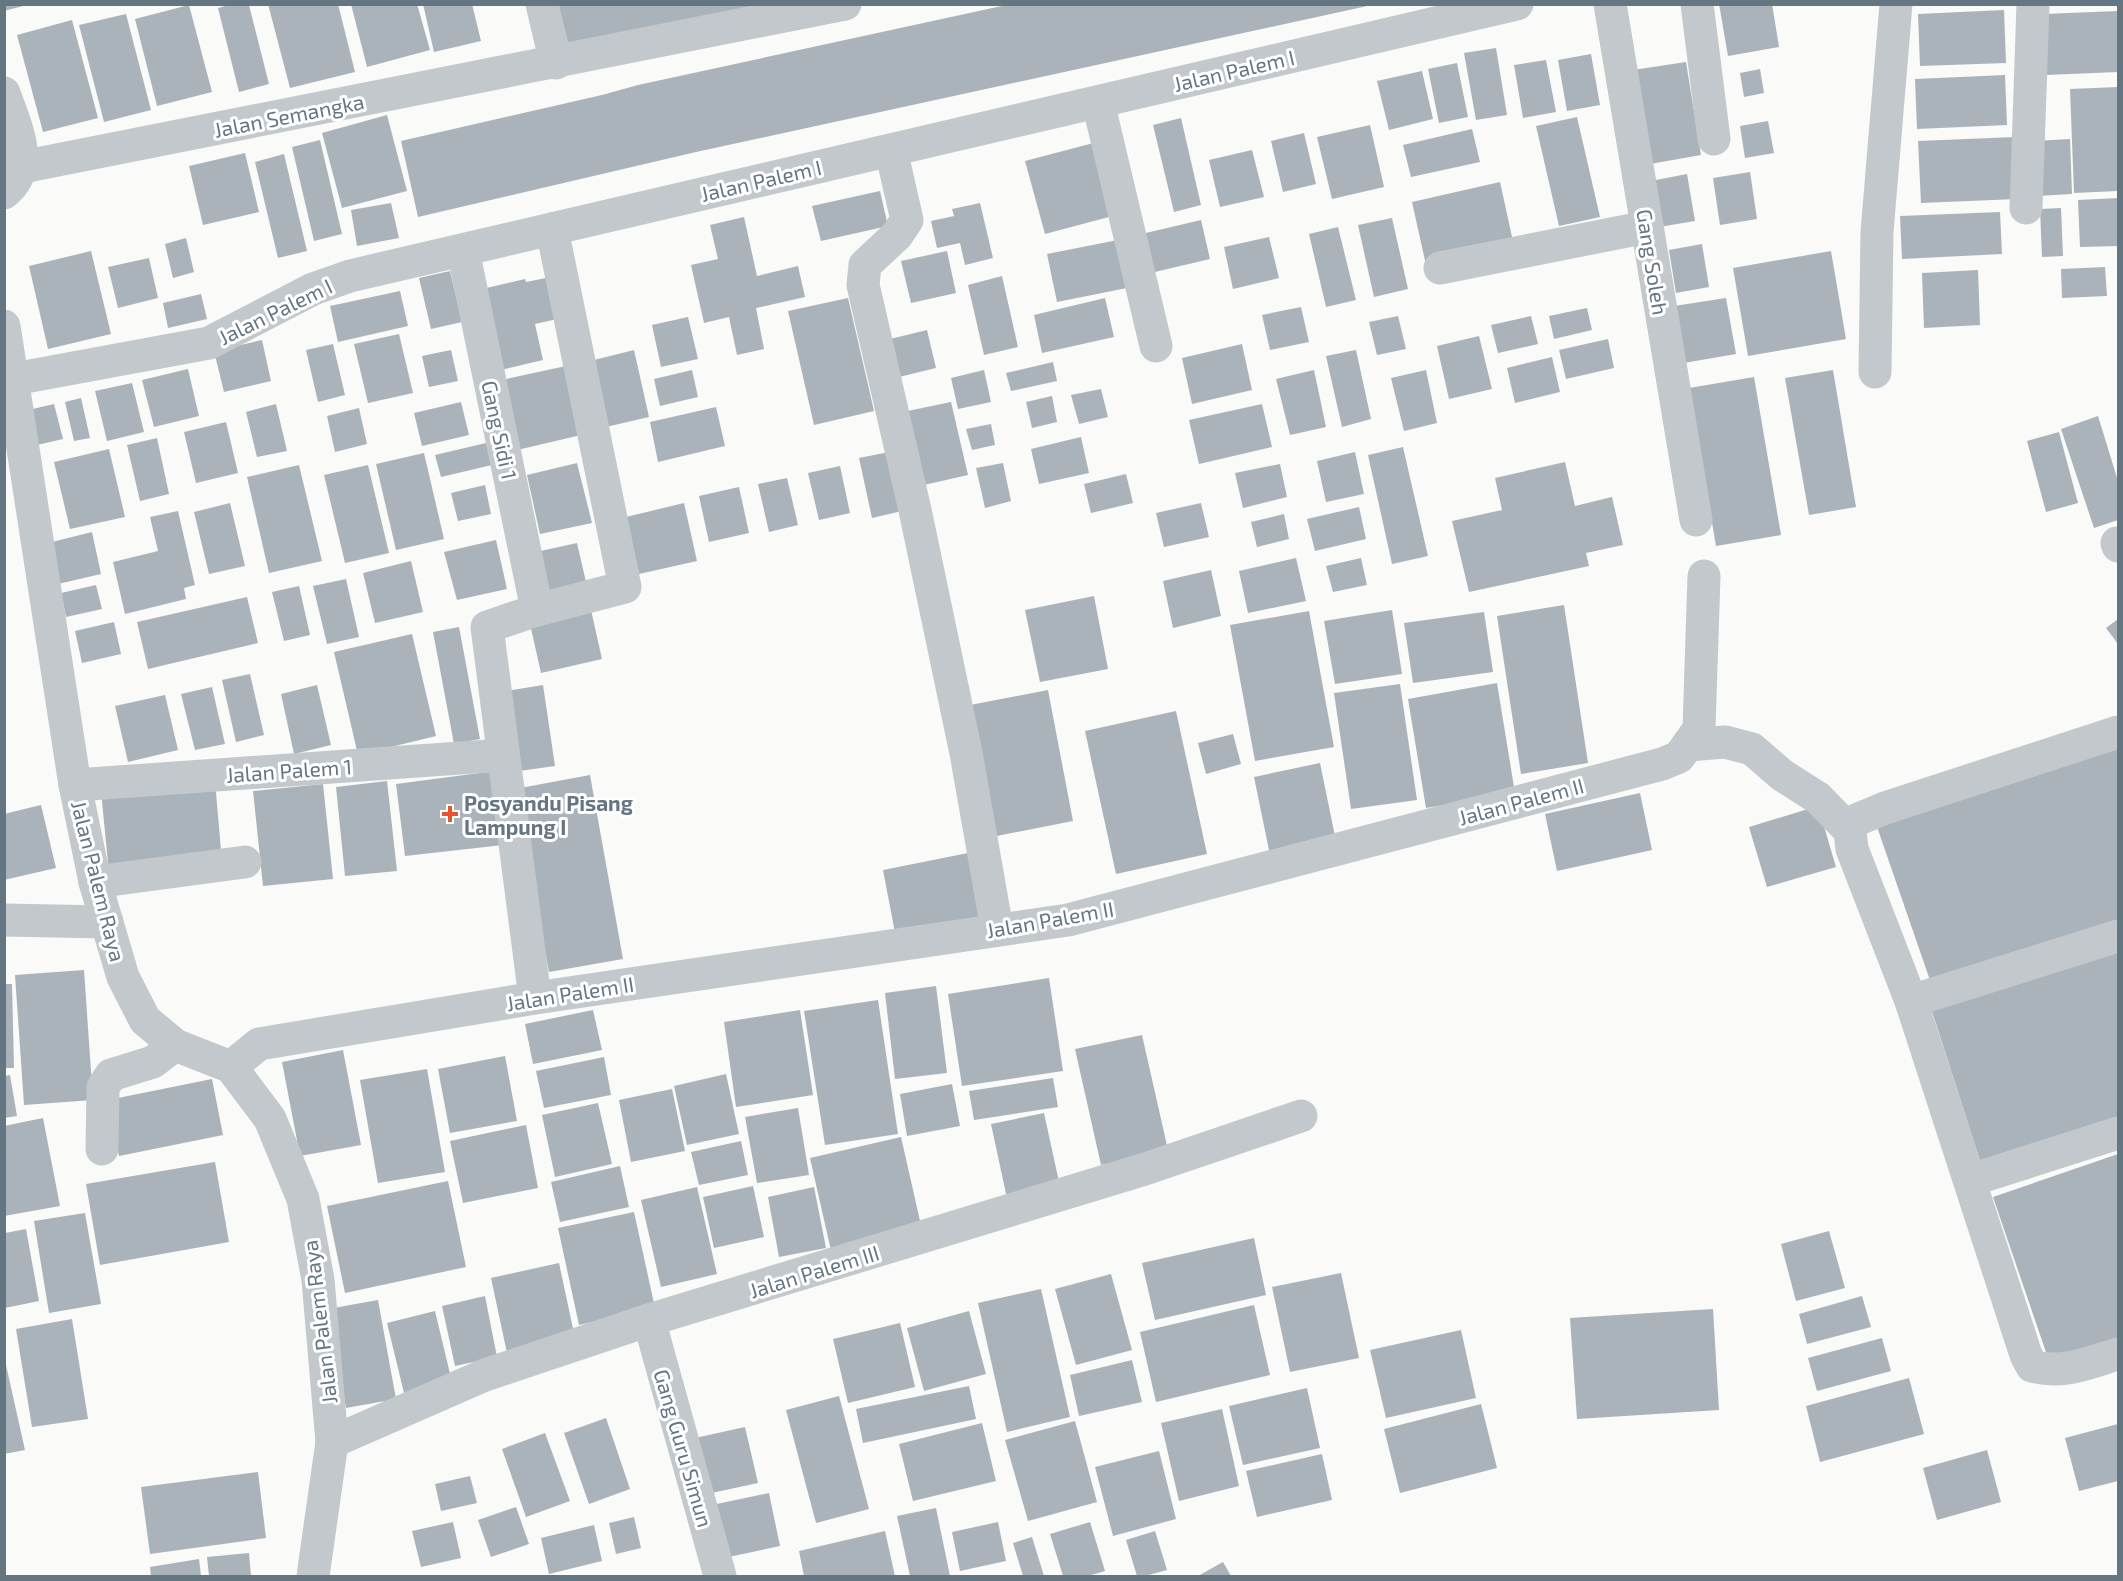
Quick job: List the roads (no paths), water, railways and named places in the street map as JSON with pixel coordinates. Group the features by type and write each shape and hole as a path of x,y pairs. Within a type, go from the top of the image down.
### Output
{"street":[{"path":"542,4 556,63"},
{"name":"Jalan Semangka","path":"13,180 556,63 845,4"},
{"name":"Jalan Palem I","path":"14,379 209,343 312,288 350,276 1517,4"},
{"name":"Gang Soleh","path":"1610,4 1696,520"},
{"path":"1696,4 1714,139"},
{"path":"1875,372 1877,232 1896,4"},
{"path":"2026,208 2033,4"},
{"path":"4,93 23,155 13,180"},
{"path":"1098,102 1156,346"},
{"path":"891,150 907,220 897,235 865,265 863,285 915,510 966,753 997,929"},
{"path":"1440,268 1647,227"},
{"path":"535,998 487,627 537,610 625,587 552,229"},
{"name":"Gang Sidi 1","path":"463,250 537,610"},
{"name":"Jalan Palem Raya","path":"4,326 75,785 95,882 123,977 145,1020 175,1045 231,1067 270,1119 303,1199 318,1280 332,1442 313,1576"},
{"name":"Jalan Palem II","path":"231,1067 259,1044 535,998 1068,920 1662,764 1678,757 1699,729 1704,576"},
{"path":"2118,732 1885,808 1854,821 1850,831 1852,849 1911,1001 2026,1355 2032,1366 2043,1369 2070,1368 2118,1354"},
{"path":"1688,745 1725,742 1752,749 1782,775 1818,798 1850,831"},
{"name":"Jalan Palem 1","path":"75,785 503,755"},
{"path":"95,882 245,862"},
{"path":"4,920 107,922"},
{"path":"1911,1001 2118,936"},
{"path":"102,1149 103,1087 111,1075 153,1062 175,1045"},
{"name":"Jalan Palem III","path":"332,1442 485,1375 648,1320 1133,1173 1301,1116"},
{"path":"1971,1180 2118,1133"},
{"name":"Gang Guru Simun","path":"648,1320 720,1576"}],"place":[{"name":"Posyandu Pisang Lampung I","path":"450,814"}]}
